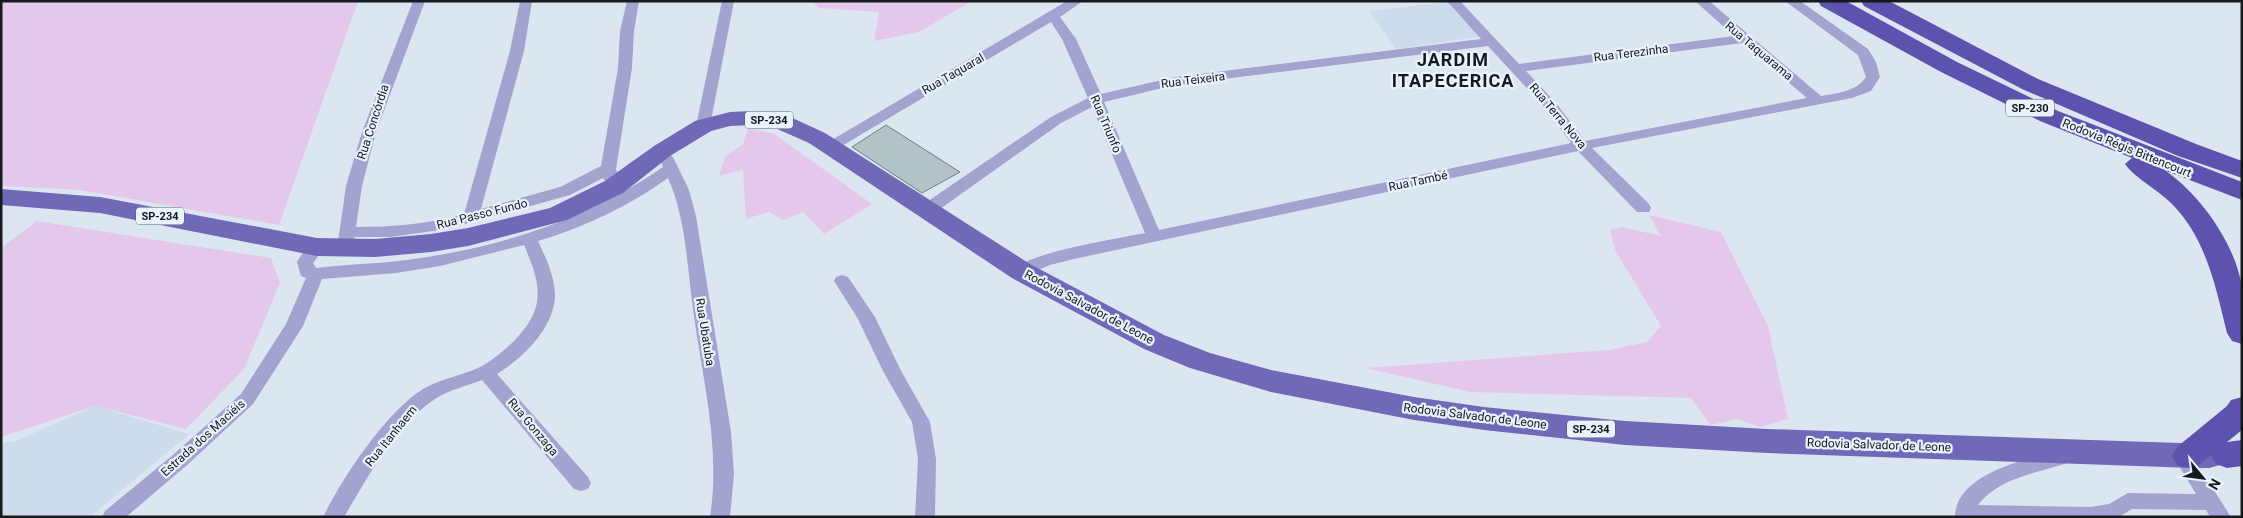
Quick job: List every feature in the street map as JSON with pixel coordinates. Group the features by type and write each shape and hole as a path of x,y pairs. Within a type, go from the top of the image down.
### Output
{"highway":[{"name":"Rodovia Régis Bittencourt","path":"1829,1 1949,67 2049,116 2242,192"},
{"name":"Rodovia Régis Bittencourt","path":"1872,1 2030,84 2187,150 2242,170"},
{"path":"2049,116 2150,171 2177,191 2191,206 2201,219 2214,245 2242,333"},
{"path":"2185,456 2238,415 2242,409"}],"main road":[{"name":"Rodovia Salvador de Leone","path":"1,197 100,205 337,244 402,247 468,237 558,214 611,178 667,160 703,126 730,119 753,118 780,121 810,134 1021,271 1176,352 1227,370 1405,408 1556,426 1717,440 2185,456 2237,455"}],"street":[{"name":"Rua Concórdia","path":"337,244 369,132 419,1"},
{"path":"471,217 517,51 526,1"},
{"path":"611,178 633,1"},
{"path":"703,126 707,98 728,1"},
{"name":"Rua Taquaral","path":"830,147 1077,1"},
{"name":"Rua Taquarama","path":"1701,1 1817,100"},
{"name":"Rua També","path":"1021,271 1045,260 1154,236 1582,146 1862,91 1872,77 1869,62 1863,52 1791,1"},
{"name":"Rua Terra Nova","path":"1458,2 1491,42 1551,106 1582,146 1643,208"},
{"name":"Rua Triunfo","path":"1053,16 1068,39 1154,236"},
{"name":"Rua Terezinha","path":"1517,68 1744,39"},
{"name":"Rua Teixeira","path":"927,210 1056,120 1096,100 1137,88 1175,81 1491,42"},
{"path":"312,273 421,264 471,254 530,238 620,200 654,182 667,160"},
{"name":"Rua Ubatuba","path":"667,160 682,190 688,216 720,426 726,472 720,517"},
{"name":"Rua Passo Fundo","path":"337,244 420,229 471,217 611,178"},
{"name":"Rua Itanhaem","path":"333,517 386,439 413,407 439,388 485,372 508,357 529,338 540,323 546,308 545,285 530,238"},
{"path":"312,273 322,264 337,244"},
{"name":"Estrada dos Maciéis","path":"112,517 180,460 246,400 294,326 312,273"},
{"path":"842,280 866,317 892,371 921,422 925,436 927,459 925,517"},
{"name":"Rua Gonzaga","path":"485,372 580,483"},
{"path":"2082,451 2038,464 1986,484 1970,497 1965,515 2092,515 2109,513 2122,507 2128,501 2217,510"},
{"path":"2185,456 2217,510"}],"shaded area":[{"path":"1,1 358,1 279,225 80,190 1,186"},
{"path":"811,1 972,1 919,32 874,41 879,12 819,8"},
{"path":"1449,2 1477,32 1477,37 1396,49 1369,11"},
{"path":"748,129 773,133 872,204 824,234 803,212 783,220 769,212 746,219 743,170 719,176 725,157 743,144"},
{"path":"1649,215 1721,232 1768,326 1788,419 1760,427 1738,419 1710,425 1691,398 1470,392 1366,368 1609,350 1647,342 1661,326 1615,250 1610,230 1622,227 1661,236"},
{"path":"37,221 271,258 280,283 244,369 186,429 95,406 1,437 1,248"},
{"path":"95,406 189,434 90,517 1,517 1,443 16,441"}],"building":[{"path":"886,125 960,172 922,193 852,147"}],"district":[{"name":"JARDIM ITAPECERICA","path":"1453,69"}]}
